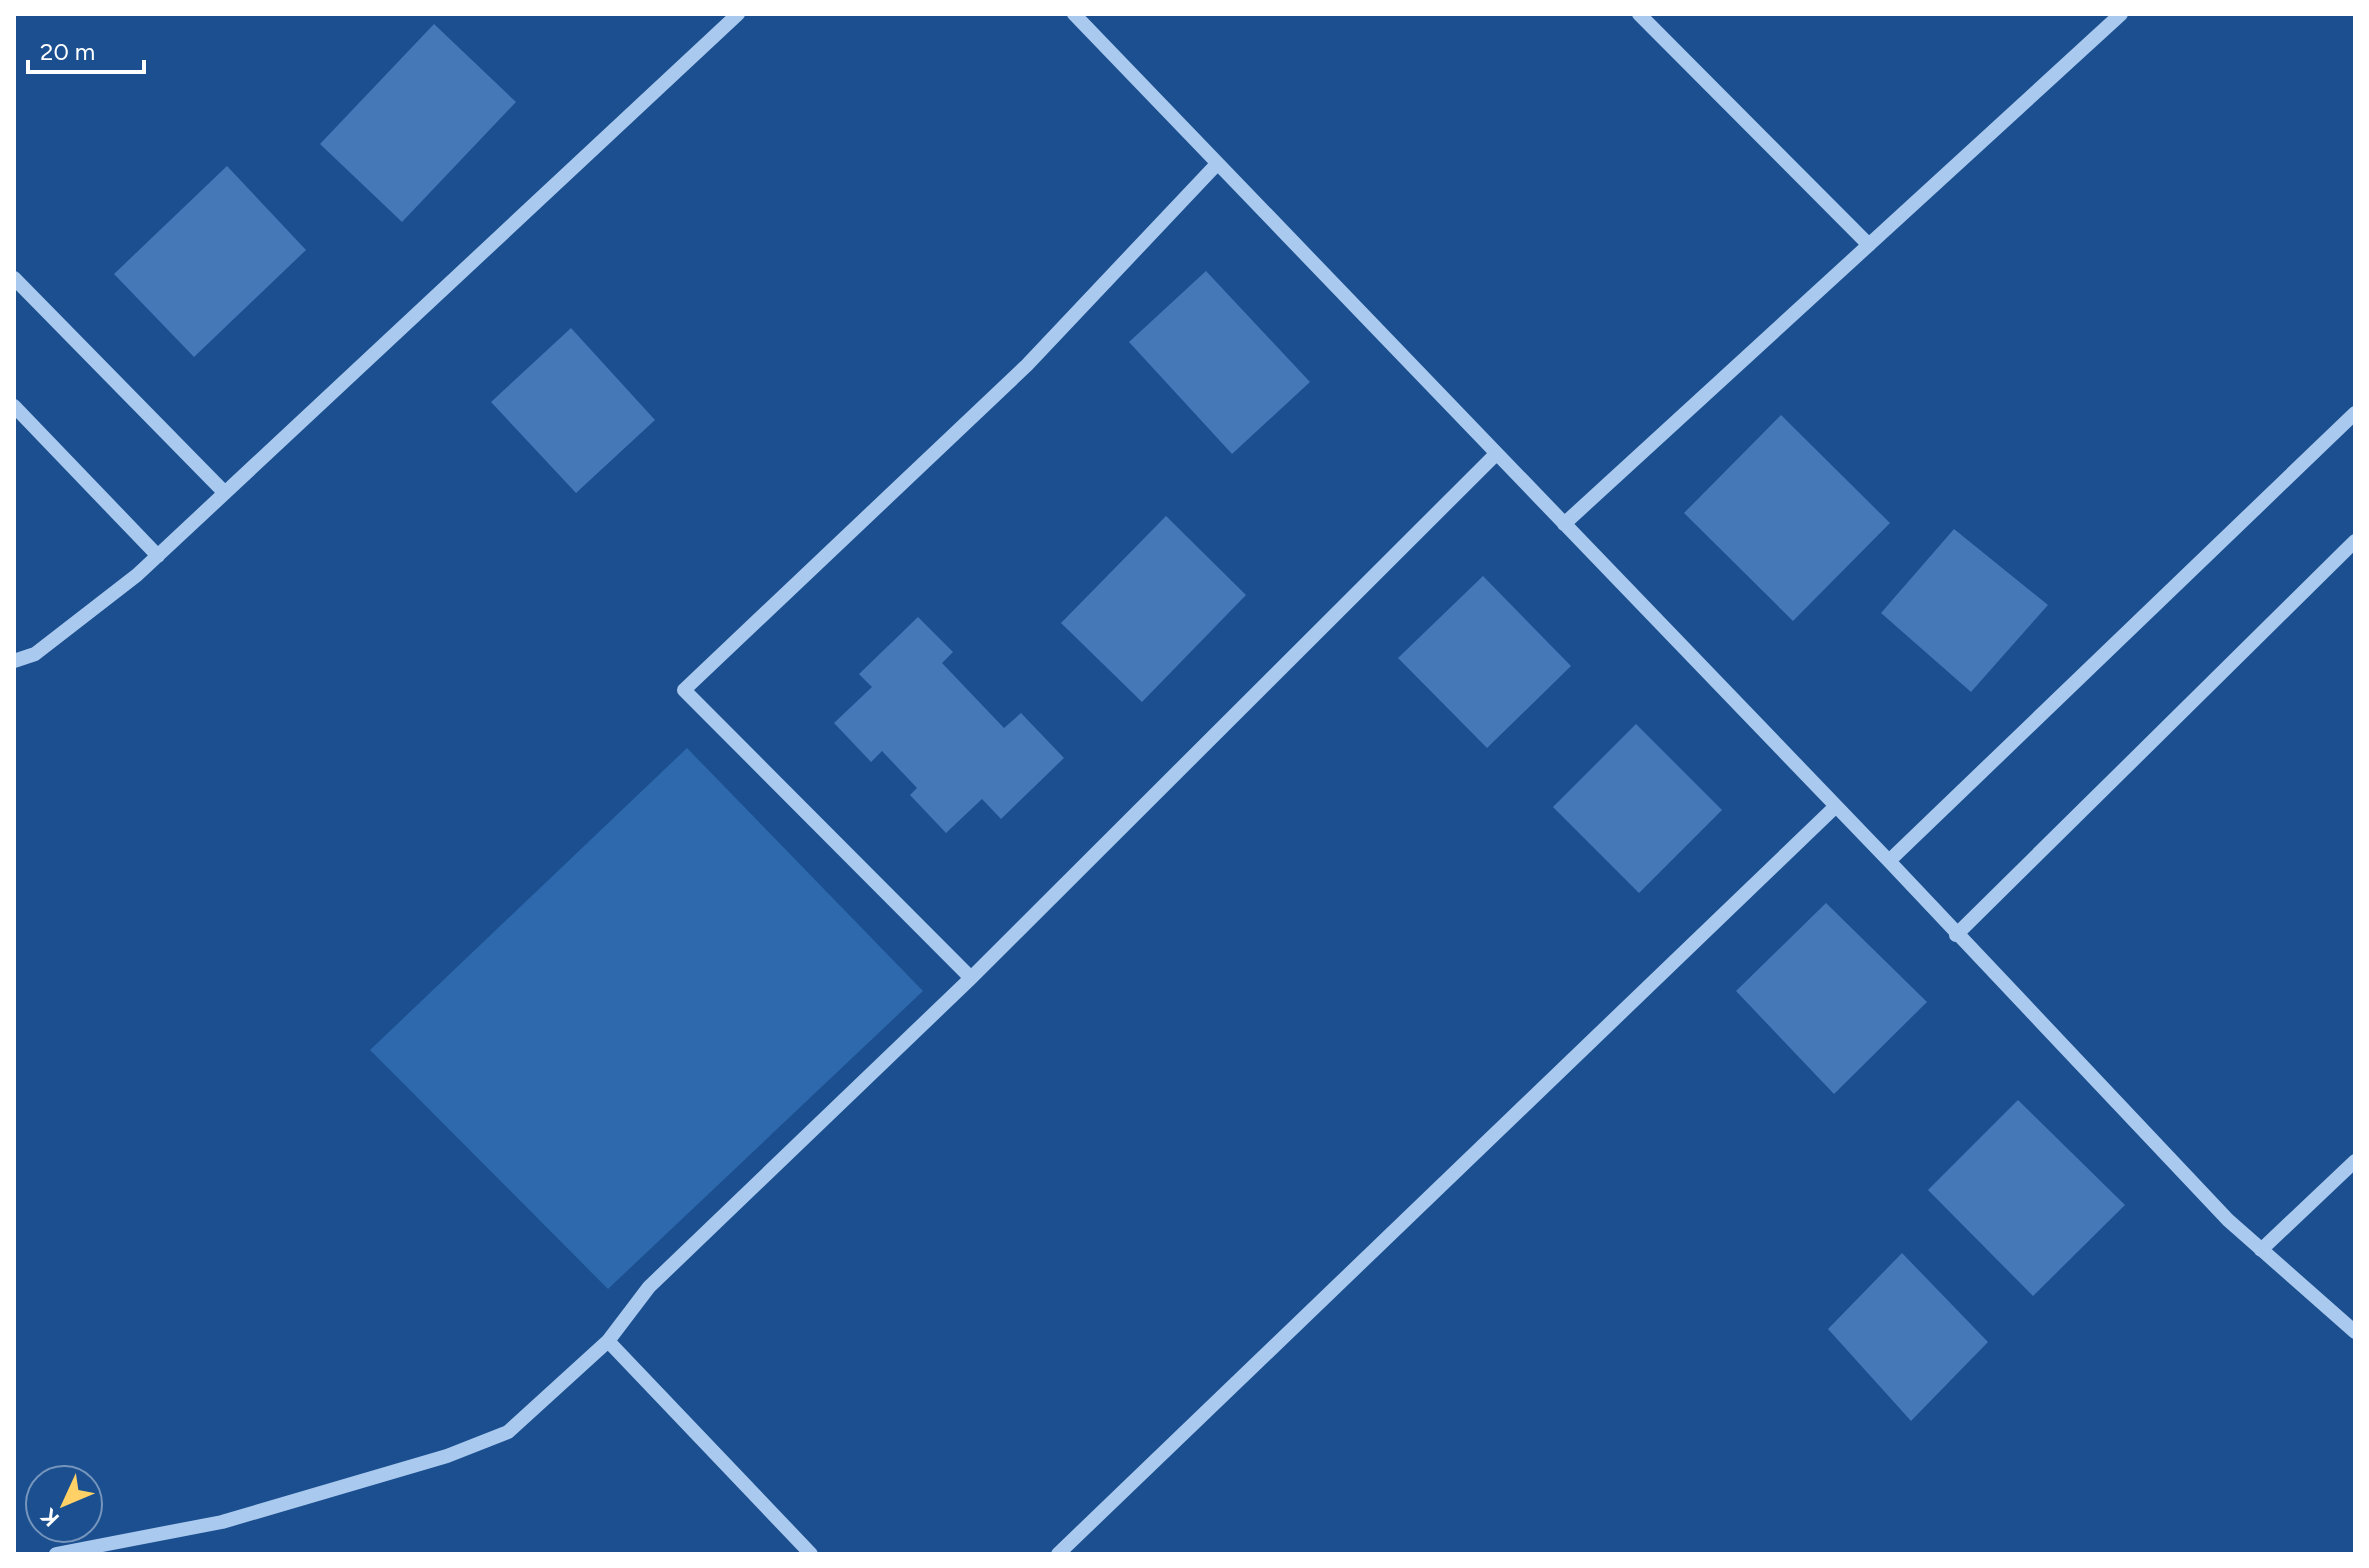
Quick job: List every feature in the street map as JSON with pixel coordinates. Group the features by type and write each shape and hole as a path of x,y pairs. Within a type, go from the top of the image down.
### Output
{"street":[{"path":"14,661 35,654 158,556 738,14"},
{"path":"1074,14 1889,861 2228,1220 2355,1332"},
{"path":"1639,14 1869,245"},
{"path":"1564,524 2121,14"},
{"path":"971,978 684,690 1027,365 1216,165"},
{"path":"14,278 225,493"},
{"path":"14,406 158,556"},
{"path":"1889,861 2355,413"},
{"path":"56,1554 222,1522 447,1456 508,1432 608,1341 649,1287 971,978 1496,454"},
{"path":"1956,935 2355,541"},
{"path":"1058,1554 1836,806"},
{"path":"2261,1250 2355,1161"},
{"path":"608,1341 811,1554"}],"shaded area":[{"path":"687,748 923,991 608,1289 370,1050"}],"building":[{"path":"434,24 516,102 402,222 320,144"},
{"path":"227,166 306,250 194,357 114,274"},
{"path":"1206,271 1310,382 1232,454 1129,342"},
{"path":"571,328 655,420 576,493 491,402"},
{"path":"1781,415 1890,523 1793,621 1684,513"},
{"path":"1166,516 1246,595 1142,702 1061,623"},
{"path":"1954,529 2048,605 1971,692 1881,613"},
{"path":"1483,576 1571,666 1487,748 1398,658"},
{"path":"918,617 953,652 942,663 1004,728 1021,713 1064,758 1001,819 982,799 946,833 910,795 917,788 882,751 871,762 834,723 872,687 859,674"},
{"path":"1636,724 1722,810 1639,893 1553,807"},
{"path":"1826,903 1927,1002 1834,1094 1736,991"},
{"path":"2018,1100 2125,1205 2033,1296 1928,1190"},
{"path":"1902,1253 1988,1342 1911,1421 1828,1329"}]}
